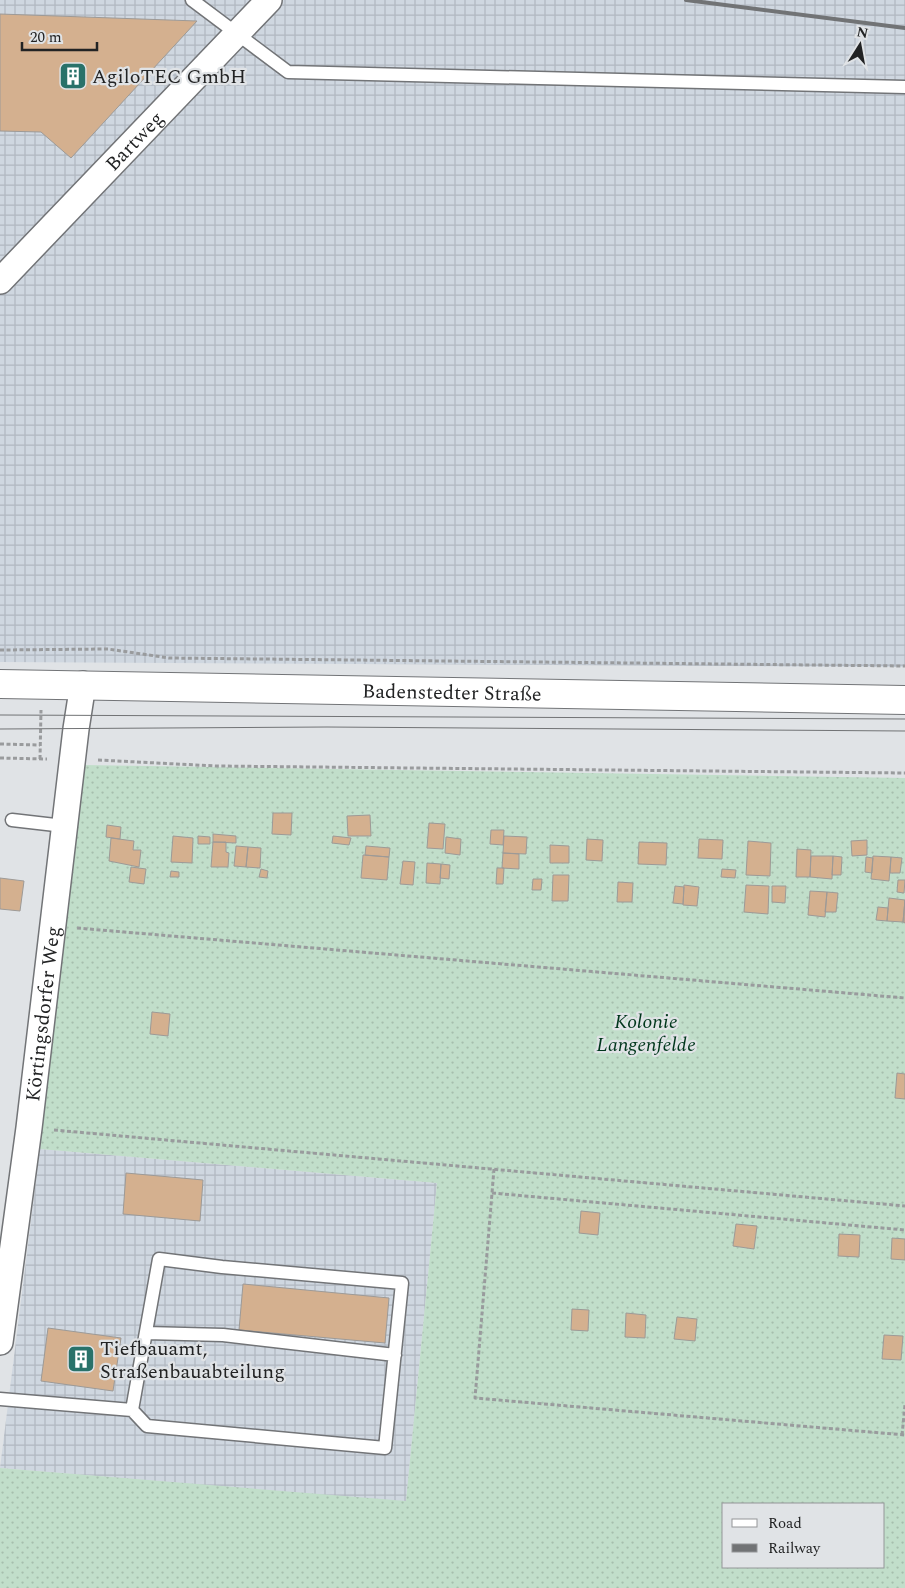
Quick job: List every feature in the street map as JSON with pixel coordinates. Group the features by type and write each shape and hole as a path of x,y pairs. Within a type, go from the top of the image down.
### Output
{"street":[{"name":"Bartweg","path":"3,271 269,0"},
{"name":"Badenstedter Straße","path":"0,684 905,700"},
{"name":"Körtingsdorfer Weg","path":"0,1342 29,1128 64,826 83,684"}],"lane":[{"path":"192,0 288,72 905,87"},
{"path":"12,820 64,826"},
{"path":"0,1399 132,1410 147,1426 385,1448 402,1283 222,1267 159,1259 132,1410"},
{"path":"146,1333 223,1335 395,1355"}],"path":[{"path":"0,650 108,649 169,658 905,666"},
{"path":"0,744 40,745"},
{"path":"0,758 73,758 216,766 905,772"},
{"path":"52,926 905,998"},
{"path":"29,1128 905,1206"},
{"path":"494,1169 475,1398 665,1414"},
{"path":"492,1194 905,1230"},
{"path":"642,1412 904,1435 905,1405"}],"shaded area":[{"path":"0,0 905,0 905,667 0,662"},
{"path":"40,1149 437,1183 406,1502 0,1468"}],"green space":[{"name":"Kolonie Langenfelde","path":"84,765 905,778 905,1588 0,1588 0,1468 406,1501 437,1183 40,1149"}],"building":[{"name":"AgiloTEC GmbH","path":"0,14 197,21 71,158 41,132 0,131"},
{"path":"273,813 292,813 291,835 272,834"},
{"path":"370,815 371,836 348,836 347,816"},
{"path":"429,823 445,824 443,849 427,848"},
{"path":"107,825 121,827 120,839 106,837"},
{"path":"491,830 504,830 503,845 490,844"},
{"path":"213,834 236,836 236,843 213,842"},
{"path":"173,836 193,838 192,863 171,862"},
{"path":"198,836 210,837 210,844 198,844"},
{"path":"333,836 351,838 349,845 332,843"},
{"path":"504,836 527,837 526,854 503,853"},
{"path":"446,837 461,839 460,855 445,853"},
{"path":"111,838 134,841 133,850 141,850 139,867 109,861"},
{"path":"587,839 603,840 602,861 586,860"},
{"path":"699,839 723,840 722,859 698,858"},
{"path":"867,840 867,855 852,856 851,841"},
{"path":"748,841 771,843 770,876 746,875"},
{"path":"213,842 226,842 226,852 229,853 228,867 211,867"},
{"path":"639,842 667,843 666,865 638,864"},
{"path":"550,845 569,846 569,863 550,863"},
{"path":"236,846 248,847 246,867 234,866"},
{"path":"366,846 390,848 389,857 365,855"},
{"path":"248,847 261,848 260,868 246,867"},
{"path":"797,849 811,850 810,877 796,877"},
{"path":"503,853 519,854 519,869 502,868"},
{"path":"363,855 389,857 387,880 361,878"},
{"path":"811,856 833,856 832,879 810,877"},
{"path":"833,856 842,857 841,875 832,875"},
{"path":"873,856 891,857 889,881 871,879"},
{"path":"866,857 873,858 872,873 865,872"},
{"path":"891,857 902,858 900,873 890,873"},
{"path":"403,861 415,862 413,885 400,884"},
{"path":"427,863 441,864 440,884 426,883"},
{"path":"441,864 450,865 449,879 440,878"},
{"path":"131,867 146,869 144,884 129,882"},
{"path":"497,868 504,868 503,884 496,884"},
{"path":"261,869 268,871 267,878 259,877"},
{"path":"722,869 736,870 735,878 721,877"},
{"path":"171,871 179,872 179,877 170,877"},
{"path":"553,875 569,875 568,901 552,901"},
{"path":"0,878 24,881 20,911 0,909"},
{"path":"533,879 542,879 541,890 532,890"},
{"path":"898,880 905,880 904,893 897,892"},
{"path":"618,882 633,883 632,902 617,902"},
{"path":"684,885 699,887 697,906 683,905"},
{"path":"746,885 769,886 768,914 744,912"},
{"path":"675,886 684,887 683,904 673,903"},
{"path":"772,886 786,886 785,903 772,902"},
{"path":"810,891 827,892 825,917 808,915"},
{"path":"827,892 838,893 836,912 825,912"},
{"path":"889,898 905,900 903,922 887,921"},
{"path":"905,900 905,923 903,922"},
{"path":"878,907 888,908 887,921 876,920"},
{"path":"152,1012 170,1014 168,1036 150,1034"},
{"path":"897,1073 905,1074 905,1099 895,1098"},
{"path":"126,1173 203,1180 200,1221 123,1214"},
{"path":"581,1211 600,1213 598,1235 579,1233"},
{"path":"736,1224 757,1226 754,1249 733,1246"},
{"path":"839,1234 860,1235 859,1257 838,1256"},
{"path":"892,1238 905,1239 905,1260 891,1259"},
{"path":"243,1284 389,1298 385,1343 239,1330"},
{"path":"572,1309 589,1310 588,1331 571,1330"},
{"path":"626,1313 646,1315 645,1338 625,1337"},
{"path":"677,1317 697,1319 695,1341 674,1339"},
{"name":"Tiefbauamt, Straßenbauabteilung","path":"48,1328 121,1338 113,1391 41,1381"},
{"path":"884,1335 903,1336 901,1360 882,1359"}],"tram line":[{"path":"0,715 905,719"},
{"path":"0,729 327,727 905,731"}],"railway":[{"path":"686,0 905,28"}],"place":[{"name":"AgiloTEC GmbH","path":"73,76"},
{"name":"Tiefbauamt, Straßenbauabteilung","path":"81,1359"}]}
